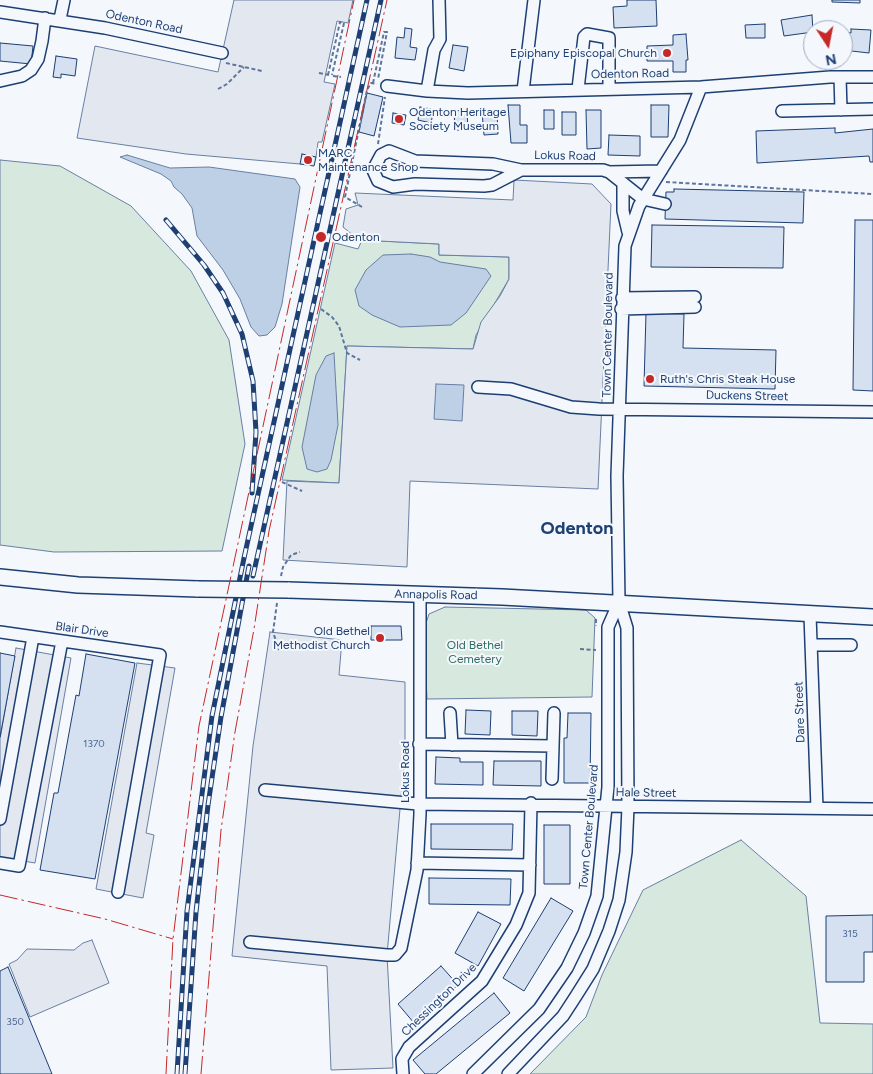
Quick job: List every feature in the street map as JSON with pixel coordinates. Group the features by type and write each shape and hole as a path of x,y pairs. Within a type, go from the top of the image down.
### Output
{"main road":[{"name":"Annapolis Road","path":"0,576 78,585 288,590 619,602 810,615 873,616"}],"street":[{"path":"60,19 64,0"},
{"path":"427,91 434,50 440,38 439,0"},
{"path":"523,91 534,0"},
{"name":"Odenton Road","path":"0,12 60,19 222,53"},
{"path":"0,80 22,76 31,70 38,59 45,18"},
{"path":"578,89 584,37 587,34 609,38 609,88"},
{"path":"840,77 841,110"},
{"name":"Odenton Road","path":"382,85 427,91 468,93 701,87 840,77 873,78"},
{"name":"Town Center Boulevard","path":"508,1074 563,1016 593,969 609,931 619,900 626,852 628,807 627,628 619,602 617,476 621,408 622,304 628,232 642,200 662,176 680,140 701,87"},
{"path":"782,111 873,109"},
{"path":"389,151 415,161 494,164 521,170 492,185 484,186 415,184 393,187 385,186 374,175 374,166 381,155 389,151"},
{"name":"Lokus Road","path":"521,170 591,169 662,176"},
{"name":"Lokus Road","path":"609,172 642,200"},
{"path":"622,183 623,212 628,232"},
{"path":"642,200 665,204"},
{"path":"622,304 695,302"},
{"name":"Duckens Street","path":"478,387 511,389 572,407 873,412"},
{"name":"Lokus Road","path":"250,942 387,955 395,954 401,948 417,863 420,814 418,804 420,595"},
{"name":"Town Center Boulevard","path":"473,1074 539,1008 568,968 597,896 606,806 608,627 619,602"},
{"name":"Dare Street","path":"810,615 817,808"},
{"name":"Blair Drive","path":"0,632 160,655 118,892"},
{"path":"0,819 33,637"},
{"path":"0,863 19,866 62,641"},
{"path":"811,645 851,645"},
{"path":"450,713 452,745"},
{"path":"552,779 554,714"},
{"path":"419,744 553,746"},
{"name":"Hale Street","path":"265,790 418,804 531,803 628,807 873,809"},
{"name":"Chessington Drive","path":"403,1074 402,1059 409,1047 482,981 516,925 529,893 531,803"},
{"path":"417,863 530,865"}],"path":[{"path":"328,75 340,22 344,23 332,75"},
{"path":"362,207 345,197 367,90 371,83 373,83 384,32 388,32 378,143 381,155"},
{"path":"218,89 227,84 244,67"},
{"path":"319,73 342,77"},
{"path":"373,83 382,85"},
{"path":"662,176 873,194"},
{"path":"321,309 332,317 339,326 348,353 360,360"},
{"path":"282,482 302,490"},
{"path":"283,567 292,555 300,552"},
{"path":"277,609 273,632 279,650"},
{"path":"580,649 596,650"}],"green space":[{"path":"0,160 60,166 131,206 191,271 229,340 245,444 222,551 54,552 0,545"},
{"path":"362,240 439,244 439,255 509,257 509,279 476,335 473,349 347,346 339,483 282,480 335,243 358,249"},
{"name":"Old Bethel Cemetery","path":"445,607 586,610 595,618 592,697 427,699 424,629 429,614"},
{"path":"741,840 806,896 820,1023 873,1024 873,1074 530,1074 586,1017 602,975 643,890"}],"shaded area":[{"path":"234,0 353,0 348,23 337,21 324,82 335,84 322,142 318,142 316,157 300,164 186,154 77,138 95,46 218,72"},
{"path":"514,180 592,184 611,204 598,489 410,481 407,567 283,560 287,481 339,483 347,346 473,349 481,322 500,296 509,279 509,257 439,255 439,244 359,240 343,227 346,209 358,205 355,193 513,200"},
{"path":"270,632 342,640 339,675 405,682 405,753 387,955 393,1068 331,1070 327,966 232,956 253,746"},
{"path":"16,648 71,658 35,863 0,857 0,739"},
{"path":"137,663 175,668 146,833 154,835 143,898 96,889"},
{"path":"92,940 109,983 30,1017 9,964 17,960 27,949 74,950 83,943"}],"water":[{"path":"127,155 170,168 209,167 295,179 300,187 282,304 275,327 267,335 259,336 251,327 240,299 223,270 197,236 192,208 182,194 174,187 171,181 161,174 120,157"},
{"path":"411,254 430,257 440,262 486,269 491,276 466,313 451,325 400,327 372,315 359,306 355,290 366,270 383,255"},
{"path":"334,353 338,425 331,460 327,469 317,472 307,469 302,447 316,375 326,356"},
{"path":"436,384 464,385 462,421 434,419"}],"building":[{"path":"627,0 656,0 657,26 614,28 613,7 627,6"},
{"path":"832,0 860,0 860,3 832,2"},
{"path":"812,15 812,20 803,20 803,33 784,36 781,20"},
{"path":"765,24 765,38 746,38 745,25"},
{"path":"405,28 412,29 410,47 417,48 415,60 395,58 397,37 404,38"},
{"path":"853,29 871,30 869,53 853,51"},
{"name":"Epiphany Episcopal Church","path":"686,34 688,60 686,60 686,72 673,72 673,61 647,61 647,46 673,45 673,35"},
{"path":"0,43 33,46 31,64 0,61"},
{"path":"453,45 468,47 464,71 449,68"},
{"path":"56,56 77,59 75,76 61,74 61,78 53,77"},
{"path":"367,93 383,97 374,136 359,132"},
{"path":"508,105 520,105 520,125 527,125 527,143 511,143"},
{"path":"651,105 669,105 668,137 651,137"},
{"path":"420,107 431,109 430,112 433,113 431,123 418,120"},
{"path":"467,110 468,130 455,130 454,111"},
{"path":"544,110 554,110 554,129 544,129"},
{"path":"586,110 601,110 601,148 587,149"},
{"path":"497,111 498,134 484,135 482,112"},
{"path":"562,112 576,112 576,135 562,135"},
{"name":"Odenton Heritage Society Museum","path":"393,113 406,115 404,125 392,123"},
{"path":"835,128 835,133 873,129 873,162 870,162 869,156 757,163 756,131"},
{"path":"609,135 640,136 640,156 608,155"},
{"name":"MARC Maintenance Shop","path":"302,154 316,157 314,166 300,164"},
{"path":"674,189 804,192 803,223 665,219 666,192 674,192"},
{"path":"855,220 873,220 873,391 853,390"},
{"path":"652,225 784,227 783,268 651,267"},
{"path":"646,313 684,314 683,348 776,350 775,389 644,386"},
{"path":"371,626 401,626 402,640 371,640"},
{"path":"0,653 15,656 0,737"},
{"path":"86,654 135,663 95,879 40,870 54,793 58,793 76,695 79,696"},
{"path":"466,710 491,711 490,735 465,734"},
{"path":"512,711 538,711 537,736 512,735"},
{"path":"568,713 591,713 590,783 564,783 564,738 567,738"},
{"path":"436,757 460,758 460,762 483,762 483,785 435,784"},
{"path":"494,761 541,761 541,786 493,785"},
{"path":"431,824 513,824 512,850 431,849"},
{"path":"544,825 570,825 570,884 544,884"},
{"path":"429,878 511,879 510,905 429,904"},
{"path":"551,898 573,911 524,991 503,978"},
{"path":"478,912 501,924 478,966 455,953"},
{"path":"873,915 873,952 864,952 864,982 826,982 826,916"},
{"path":"441,966 458,985 414,1023 398,1004"},
{"path":"8,967 52,1074 0,1074 0,971"},
{"path":"494,993 510,1013 436,1074 425,1074 413,1060"}],"railway":[{"path":"177,1074 187,911 212,716 244,558 367,0"},
{"path":"253,576 381,0"},
{"path":"166,220 204,265 223,293 242,334 253,381 256,432 252,493"},
{"path":"185,1074 196,912 208,805 221,717 249,566"}],"power":[{"path":"166,1074 173,939 199,726 354,0"},
{"path":"201,1074 221,830 235,732 254,629 269,531 387,0"},
{"path":"0,895 105,919 173,939"}],"place":[{"name":"Epiphany Episcopal Church","path":"667,53"},
{"name":"Odenton Heritage Society Museum","path":"399,119"},
{"name":"MARC Maintenance Shop","path":"308,160"},
{"name":"Odenton","path":"321,237"},
{"name":"Ruth's Chris Steak House","path":"650,379"},
{"name":"Old Bethel Methodist Church","path":"380,638"}],"district":[{"name":"Odenton","path":"577,529"}]}
